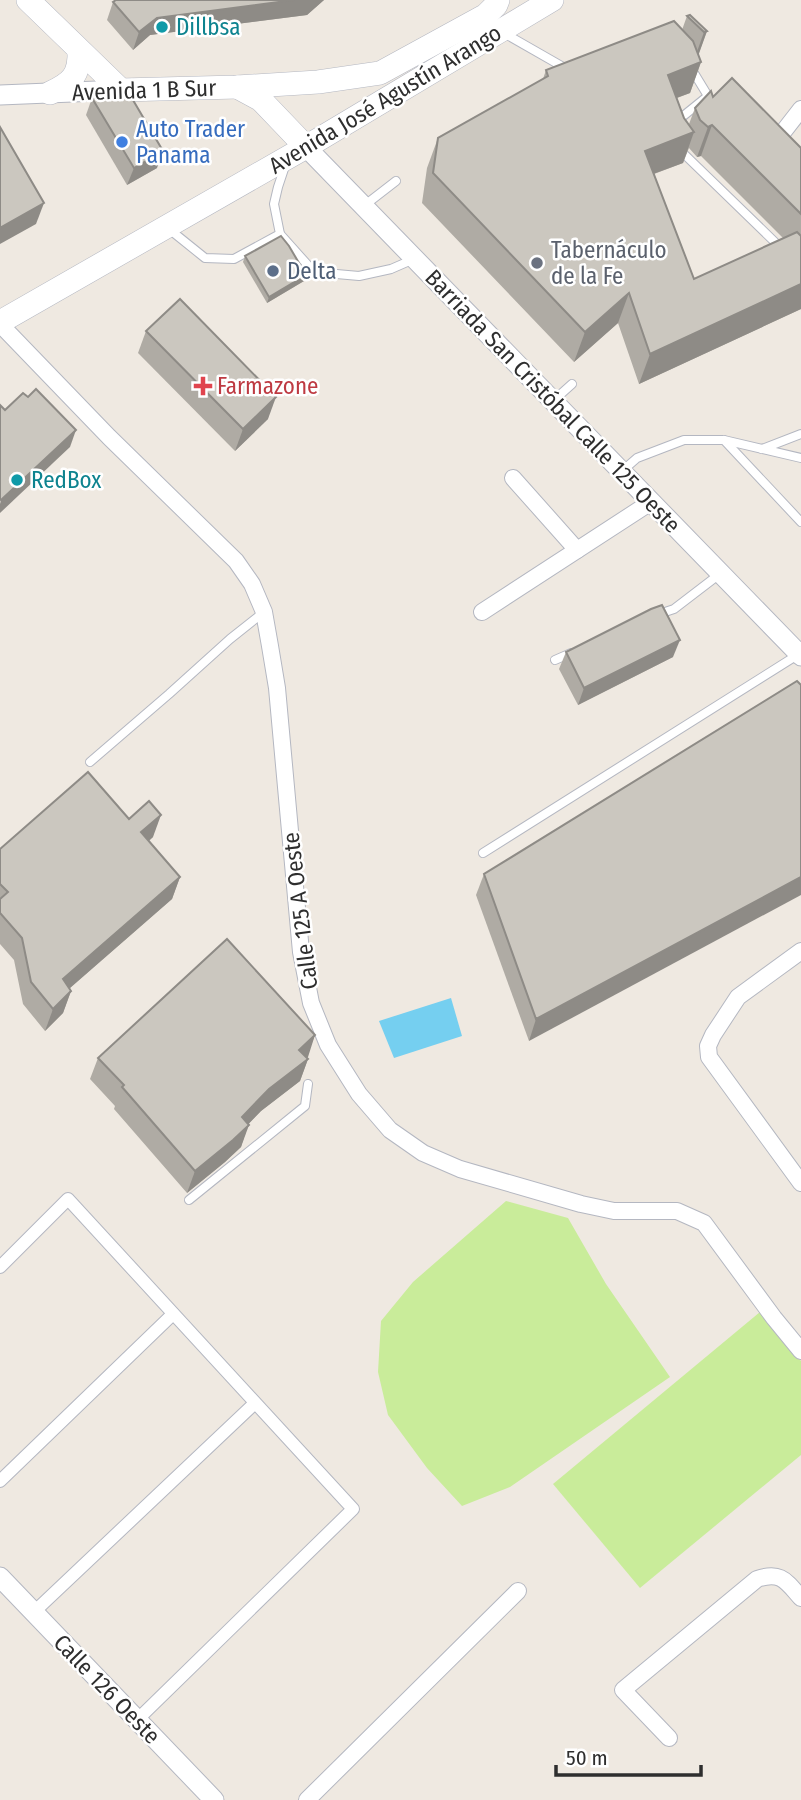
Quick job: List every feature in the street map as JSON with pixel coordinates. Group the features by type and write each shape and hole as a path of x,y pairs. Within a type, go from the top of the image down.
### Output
{"main road":[{"path":"28,0 121,90"},
{"path":"237,87 318,82 380,73 486,15 498,0"},
{"name":"Avenida José Agustín Arango","path":"0,323 297,152 499,31 527,6 552,0"},
{"path":"50,93 74,77 80,64 79,50"},
{"name":"Avenida 1 B Sur","path":"121,90 237,87 261,100 297,152"}],"street":[{"name":"Avenida 1 B Sur","path":"0,95 121,90"},
{"path":"779,136 801,109"},
{"name":"Barriada San Cristóbal Calle 125 Oeste","path":"297,152 364,205 800,655"},
{"name":"Calle 125 A Oeste","path":"0,323 109,437 236,561 252,584 264,612 277,688 301,952 311,1003 328,1045 359,1094 390,1130 423,1153 460,1169 581,1204 614,1211 677,1210 705,1223 801,1351"},
{"path":"513,478 577,550"},
{"path":"482,612 651,502"},
{"path":"801,951 738,997 712,1035 708,1046 709,1058 801,1183"},
{"path":"0,1267 68,1199 353,1509 137,1720"},
{"path":"0,1481 173,1314"},
{"path":"34,1612 255,1403"},
{"path":"669,1738 623,1690 757,1579 771,1575 784,1579 801,1598"},
{"name":"Calle 126 Oeste","path":"0,1577 214,1800"},
{"path":"307,1800 518,1591"}],"lane":[{"path":"499,31 565,68 577,63"},
{"path":"671,126 709,96 686,65"},
{"path":"675,135 684,154 790,257"},
{"path":"297,152 278,187 274,205 280,233 314,272 359,276 391,269 414,258"},
{"path":"364,205 396,181"},
{"path":"167,227 205,258 234,259 280,233"},
{"path":"553,401 572,384"},
{"path":"762,449 801,434"},
{"path":"621,472 637,458 684,440 724,440 801,458"},
{"path":"724,440 801,522"},
{"path":"652,616 674,609 720,573"},
{"path":"90,762 264,612"},
{"path":"555,660 580,648"},
{"path":"483,853 800,655"},
{"path":"188,1200 305,1106 308,1084"}],"green space":[{"path":"506,1201 568,1218 606,1284 670,1377 510,1487 462,1506 427,1468 388,1415 378,1372 381,1321 413,1282"},
{"path":"760,1312 801,1361 801,1455 640,1588 553,1484"}],"water":[{"path":"451,998 462,1036 394,1058 379,1021"}],"building":[{"path":"294,0 157,18 139,32 113,2"},
{"path":"690,15 707,31 704,32 687,16"},
{"path":"674,21 693,41 701,62 668,75 684,118 694,132 645,151 694,279 797,232 801,236 801,284 650,354 629,293 585,332 433,173 438,138 548,76 546,70"},
{"path":"732,78 801,148 801,214 712,125 708,127 700,120 695,108 711,91 713,97"},
{"path":"130,95 163,151 134,168 92,98 121,99"},
{"path":"0,127 44,203 0,228"},
{"name":"Delta","path":"281,236 306,275 269,297 245,256"},
{"path":"180,299 276,397 243,429 146,331"},
{"name":"RedBox","path":"36,389 76,430 1,500 0,405 5,410 23,393 28,397"},
{"path":"662,605 680,640 584,688 566,652"},
{"path":"797,681 801,685 801,877 536,1019 484,874"},
{"path":"88,772 129,819 149,801 161,815 141,832 180,877 63,979 71,991 53,1009 31,982 22,938 0,913 0,899 8,892 0,884 0,849"},
{"path":"227,939 315,1035 299,1050 308,1059 269,1089 242,1117 249,1125 195,1171 122,1087 124,1085 98,1058"}],"place":[{"name":"Dillbsa","path":"162,27"},
{"name":"Auto Trader Panama","path":"122,142"},
{"name":"Tabernáculo de la Fe","path":"537,263"},
{"name":"Delta","path":"273,271"},
{"name":"Farmazone","path":"203,386"},
{"name":"RedBox","path":"17,480"}]}
